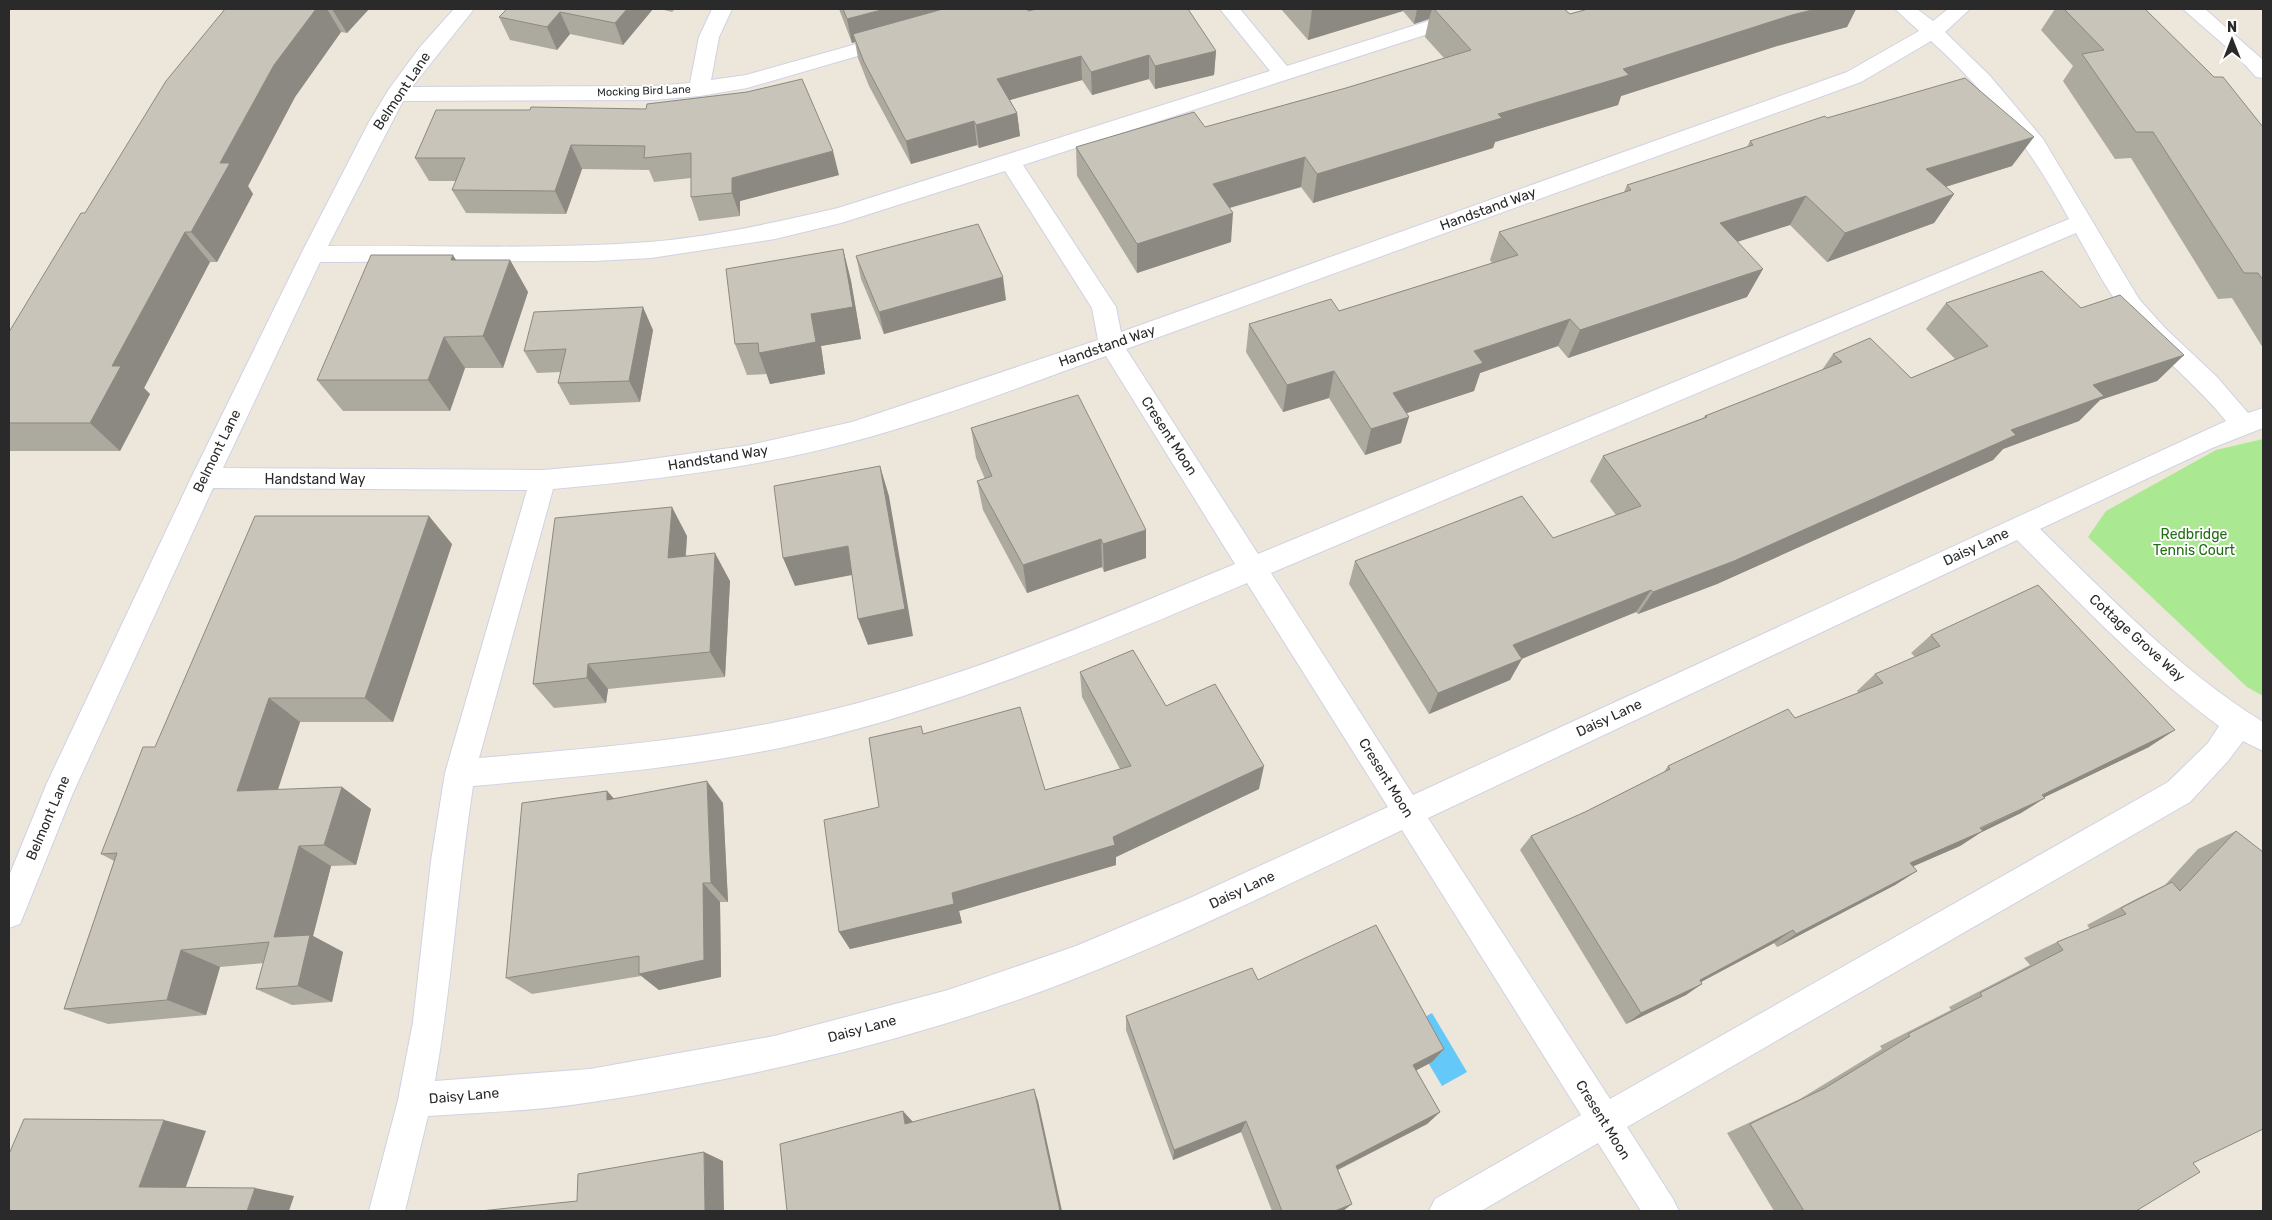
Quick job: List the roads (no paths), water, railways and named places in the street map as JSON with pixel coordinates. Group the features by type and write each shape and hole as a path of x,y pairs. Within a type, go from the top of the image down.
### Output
{"street":[{"name":"Belmont Lane","path":"9,913 58,793 204,478 312,254 396,94 427,52 464,9"},
{"path":"700,89 706,45 716,18 722,9"},
{"path":"1230,9 1282,74"},
{"path":"312,254 594,253 651,250 775,231 841,215 1486,9"},
{"path":"1905,9 1935,31 2014,117 2049,164 2132,306 2164,342 2253,421"},
{"name":"Handstand Way","path":"204,478 543,480 622,473 745,456 852,432 935,406 1112,345 1854,77 1900,54 1935,31 1960,9"},
{"path":"2193,9 2247,54 2263,72"},
{"name":"Mocking Bird Lane","path":"396,94 654,93 700,89 747,81 907,36"},
{"path":"1010,162 1104,307 1112,345"},
{"path":"460,773 623,759 711,748 798,731 928,696 1060,648 2082,222"},
{"name":"Cresent Moon","path":"1112,345 1661,1211"},
{"name":"Daisy Lane","path":"414,1100 590,1086 774,1053 948,1006 1077,962 1201,909 2020,526 2253,421"},
{"path":"387,1211 414,1100 429,1022 449,836 460,773 543,480"},
{"name":"Cottage Grove Way","path":"2020,526 2104,610 2168,669 2251,731"},
{"path":"1447,1211 2179,792 2218,752 2251,731"}],"water":[{"path":"1432,1013 1467,1072 1442,1086 1407,1027"}],"park label":[{"name":"Redbridge Tennis Court","path":"2194,542"}]}
